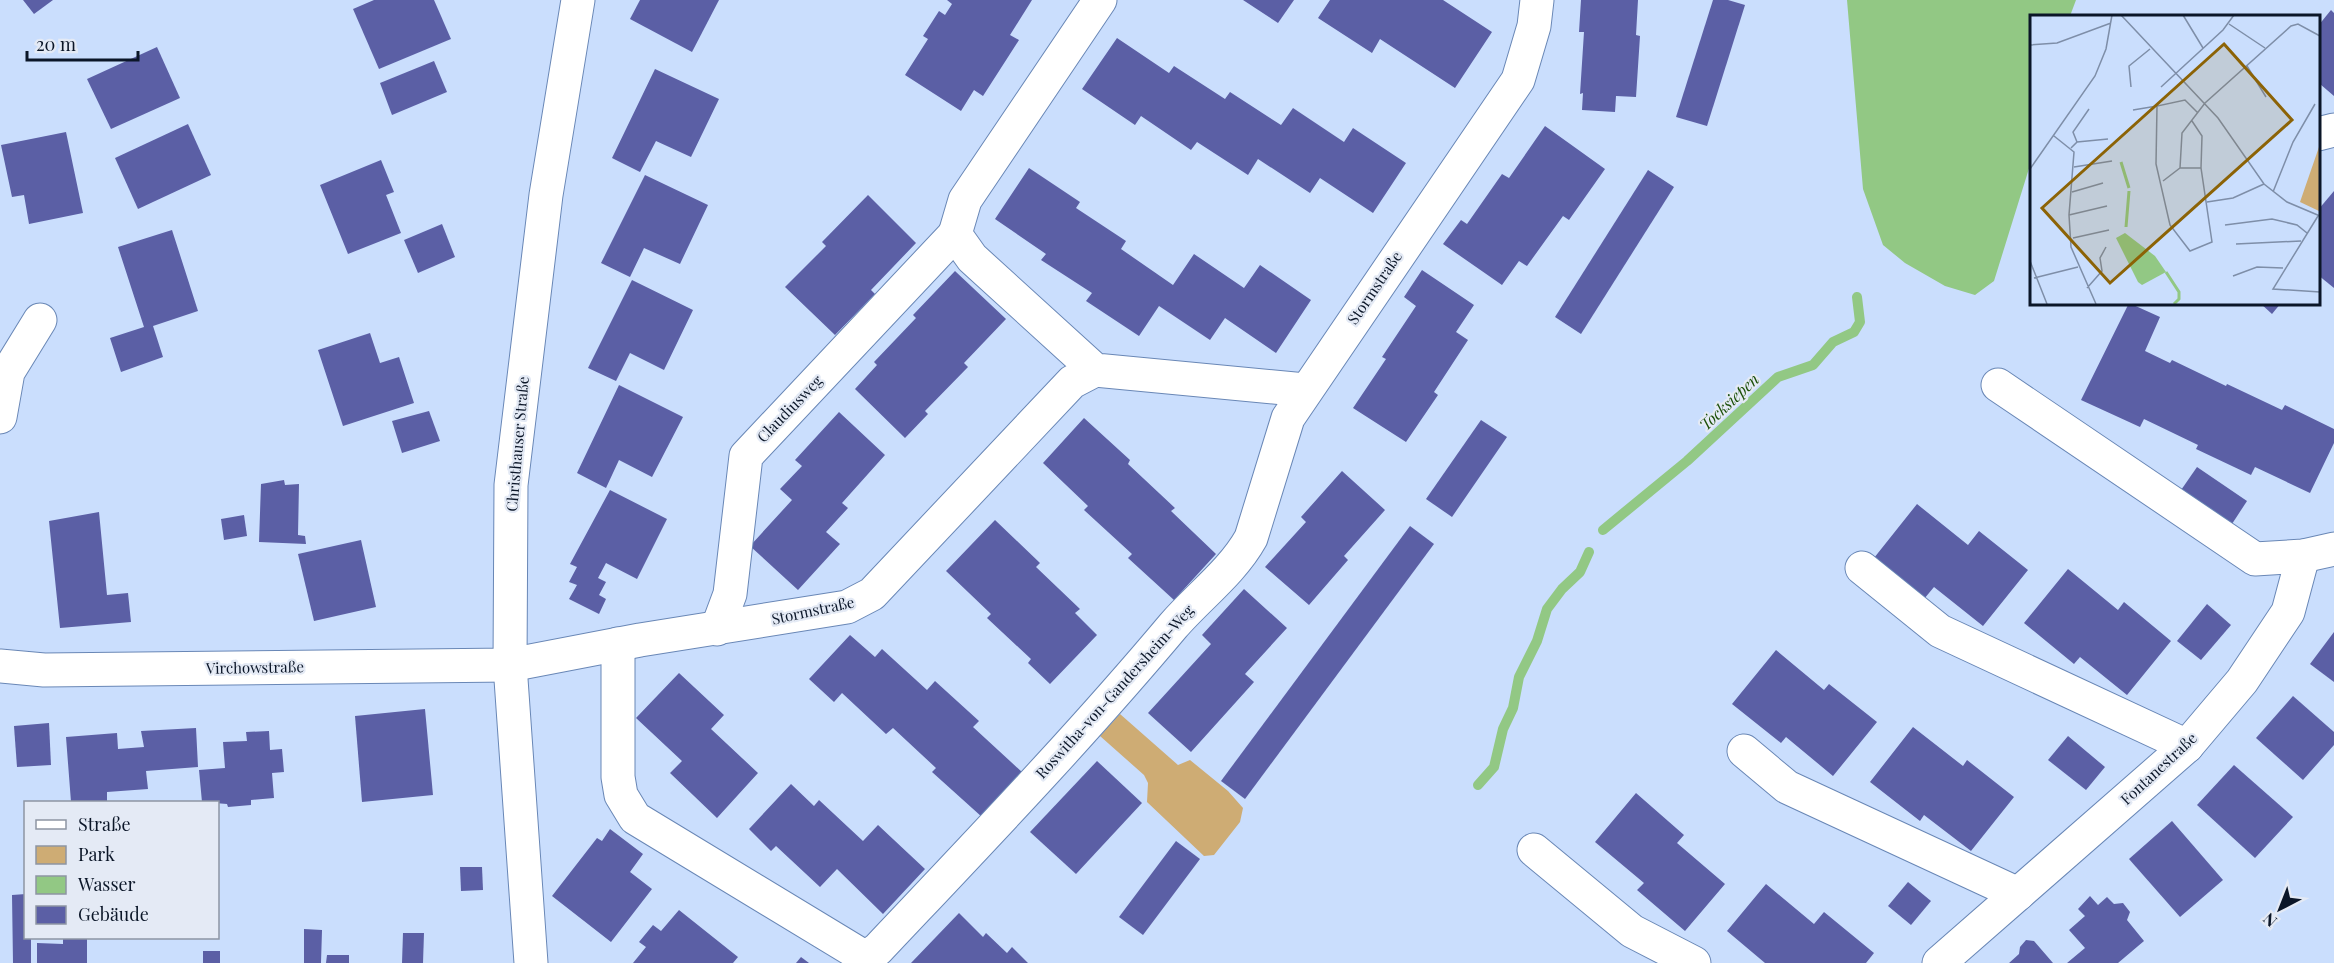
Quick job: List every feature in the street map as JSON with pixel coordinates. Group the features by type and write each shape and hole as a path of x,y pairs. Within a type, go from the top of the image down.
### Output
{"street":[{"name":"Christhauser Straße","path":"531,963 510,665 511,485 546,195 578,0"},
{"path":"1100,0 965,200 955,234 972,258 1095,370 1305,390"},
{"name":"Stormstraße","path":"1305,390 1518,80 1534,26 1537,0"},
{"path":"2319,134 2334,130"},
{"name":"Claudiusweg","path":"717,629 730,594 746,456 955,234"},
{"path":"0,417 8,372 40,320"},
{"name":"Stormstraße","path":"510,665 835,610 865,599 904,563 1072,382 1095,370"},
{"path":"1998,385 2255,559 2303,556 2334,549"},
{"name":"Roswitha-von-Gandersheim-Weg","path":"618,645 618,777 621,795 635,818 867,960 1118,693 1175,624 1243,553 1251,538 1288,418 1305,390"},
{"name":"Fontanestraße","path":"1939,963 2187,747 2242,681 2288,612 2303,556"},
{"path":"1862,568 1948,636 2187,747"},
{"name":"Virchowstraße","path":"0,666 56,670 510,665"},
{"path":"1744,751 1787,787 2018,894"},
{"path":"1534,850 1632,931 1694,963"}],"green space":[{"path":"1120,714 1178,765 1190,760 1228,791 1243,808 1240,822 1214,855 1204,856 1147,802 1148,783 1144,775 1100,736"}],"water":[{"path":"1847,0 2076,0 2070,15 2030,15 2030,165 1994,281 1975,295 1945,286 1905,263 1883,245 1863,189"}],"building":[{"path":"23,0 53,0 34,14"},
{"path":"374,0 434,0 451,39 379,69 353,9"},
{"path":"640,0 719,0 692,52 630,19"},
{"path":"947,0 1032,0 1010,35 1019,40 983,96 974,90 961,111 905,75 928,39 923,36 939,11 945,15 952,4"},
{"path":"1243,0 1294,0 1278,23"},
{"path":"1330,0 1443,0 1492,32 1455,88 1380,39 1372,53 1318,18"},
{"path":"1581,0 1638,0 1636,35 1640,36 1636,97 1616,96 1615,112 1582,110 1583,93 1580,94 1584,32 1579,32"},
{"path":"1713,0 1728,0 1745,5 1707,126 1676,117"},
{"path":"2331,10 2334,13 2334,96 2319,85 2319,25"},
{"path":"1117,38 1169,73 1174,66 1225,99 1230,92 1281,125 1293,108 1344,142 1353,128 1406,163 1373,213 1320,178 1310,193 1258,159 1248,175 1197,142 1191,150 1141,116 1135,125 1082,89"},
{"path":"157,47 180,98 111,129 87,79"},
{"path":"434,61 447,92 392,115 380,83"},
{"path":"655,69 719,99 691,157 656,141 640,172 612,158"},
{"path":"188,124 211,175 138,209 115,158"},
{"path":"1545,126 1605,169 1569,220 1563,216 1527,266 1519,261 1502,285 1443,244 1461,220 1467,224 1502,174 1509,178"},
{"path":"66,132 83,213 29,224 24,195 12,197 1,145"},
{"path":"381,160 394,192 386,195 401,233 348,254 320,185"},
{"path":"1029,168 1080,202 1076,208 1126,241 1121,249 1173,285 1194,254 1244,288 1260,265 1311,300 1276,353 1225,318 1210,340 1159,306 1139,336 1086,301 1092,293 1041,260 1046,254 995,219"},
{"path":"1648,170 1674,187 1581,334 1555,317"},
{"path":"645,175 708,205 680,264 644,248 630,277 601,263"},
{"path":"2334,191 2334,288 2319,276 2319,209"},
{"path":"868,195 916,243 871,290 875,294 835,335 785,287 826,246 822,242"},
{"path":"442,224 455,257 418,273 404,240"},
{"path":"172,230 198,311 153,326 163,357 121,372 110,338 144,327 118,247"},
{"path":"1422,270 1474,305 1456,332 1468,340 1434,392 1438,395 1406,442 1353,408 1386,359 1382,357 1416,306 1404,297"},
{"path":"955,271 1006,319 964,363 968,367 925,411 928,414 905,438 855,389 877,365 874,362 916,318 913,315"},
{"path":"632,280 693,310 664,370 630,353 616,381 588,368"},
{"path":"2129,304 2131,304 2160,317 2145,351 2170,363 2172,360 2282,410 2285,405 2334,429 2334,443 2310,493 2255,467 2251,475 2196,449 2198,445 2144,419 2140,427 2081,400"},
{"path":"2261,304 2280,304 2272,314"},
{"path":"370,333 380,363 399,357 414,403 343,426 318,350"},
{"path":"619,385 683,417 652,477 619,460 606,488 577,473"},
{"path":"429,411 440,441 402,453 392,421"},
{"path":"839,412 885,455 842,503 848,508 826,532 840,544 798,590 750,546 792,500 780,489 802,466 795,460"},
{"path":"1084,418 1130,460 1128,464 1175,508 1171,511 1216,554 1174,600 1128,558 1132,554 1084,510 1088,506 1043,463"},
{"path":"1481,420 1507,437 1452,517 1426,499"},
{"path":"2197,467 2247,501 2230,527 2179,493"},
{"path":"1342,471 1385,510 1344,556 1348,560 1309,605 1265,567 1306,522 1301,517"},
{"path":"284,480 285,485 299,484 298,535 305,536 306,544 259,542 261,484"},
{"path":"610,490 667,519 637,579 606,563 598,578 606,582 599,595 606,599 599,614 569,599 577,585 569,582 577,567 570,564"},
{"path":"1917,504 1968,545 1979,531 2028,570 1983,626 1934,587 1924,599 1874,558"},
{"path":"99,512 107,595 128,593 131,622 60,628 49,521"},
{"path":"244,515 247,536 224,540 221,519"},
{"path":"995,520 1040,563 1036,567 1080,609 1075,613 1097,635 1050,684 1028,663 1031,659 987,618 991,614 946,571"},
{"path":"1410,526 1434,544 1245,799 1221,781"},
{"path":"361,540 376,607 314,621 298,554"},
{"path":"2068,569 2118,610 2124,602 2171,641 2127,695 2080,657 2074,664 2024,623"},
{"path":"1244,589 1287,628 1245,674 1254,682 1191,752 1148,713 1211,644 1202,635"},
{"path":"2207,604 2231,625 2201,660 2177,641"},
{"path":"2334,632 2334,682 2310,664"},
{"path":"850,635 875,657 882,649 927,690 935,681 979,721 973,727 1023,773 982,817 932,772 936,768 893,728 886,734 842,693 834,702 809,679"},
{"path":"1776,650 1824,690 1829,684 1877,722 1833,776 1786,737 1781,743 1732,704"},
{"path":"679,673 724,715 711,729 758,773 717,818 670,773 682,761 636,718"},
{"path":"2293,696 2334,732 2334,745 2303,780 2256,738"},
{"path":"425,709 433,795 362,802 355,716"},
{"path":"49,723 51,765 17,767 14,726"},
{"path":"1913,727 1963,766 1967,760 2014,797 1971,851 1924,815 1920,821 1870,782"},
{"path":"196,728 198,767 146,771 148,789 107,792 107,801 71,801 66,737 117,733 118,749 144,747 141,731"},
{"path":"269,731 270,750 282,749 284,772 272,773 274,798 251,800 251,805 228,807 227,804 219,803 219,801 202,801 199,770 225,768 223,742 247,741 246,732"},
{"path":"2068,736 2105,767 2086,790 2048,760"},
{"path":"1097,761 1142,803 1076,874 1030,832"},
{"path":"2234,765 2293,817 2255,858 2197,805"},
{"path":"791,784 814,806 819,800 863,841 878,825 925,869 883,914 837,869 820,887 776,846 771,851 749,829"},
{"path":"1636,793 1684,835 1677,843 1725,884 1685,931 1637,890 1644,883 1595,842"},
{"path":"2172,821 2223,880 2180,917 2129,859"},
{"path":"610,829 643,854 630,872 652,889 611,942 552,896 597,838 602,841"},
{"path":"1176,841 1200,859 1143,935 1119,917"},
{"path":"460,867 482,867 483,890 461,891"},
{"path":"1908,882 1931,901 1911,925 1888,906"},
{"path":"1766,884 1814,924 1824,912 1874,953 1866,963 1765,963 1727,931"},
{"path":"24,894 24,939 31,939 31,963 13,963 12,895"},
{"path":"2090,896 2098,905 2107,897 2114,904 2123,903 2130,912 2127,920 2144,941 2118,963 2067,963 2085,948 2069,930 2085,916 2078,909"},
{"path":"679,910 738,957 733,963 633,963 646,947 639,942 653,925 661,931"},
{"path":"959,913 983,937 986,933 1007,953 1012,947 1028,963 911,963"},
{"path":"304,929 322,930 321,963 304,963"},
{"path":"403,933 424,933 423,963 402,963"},
{"path":"63,939 87,939 87,963 37,963 37,943 63,944"},
{"path":"2026,940 2034,941 2053,963 2009,963 2019,954 2020,947"},
{"path":"203,951 220,951 220,963 203,963"},
{"path":"327,955 349,955 349,963 326,963"},
{"path":"801,957 809,963 796,963"}],"waterway":[{"name":"Tocksiepen","path":"1603,530 1687,461 1778,377 1813,365 1833,342 1854,332 1860,322 1857,297"},
{"name":"Tocksiepen","path":"1478,785 1494,767 1503,729 1513,708 1519,677 1537,641 1547,609 1562,589 1580,572 1589,552"}]}
